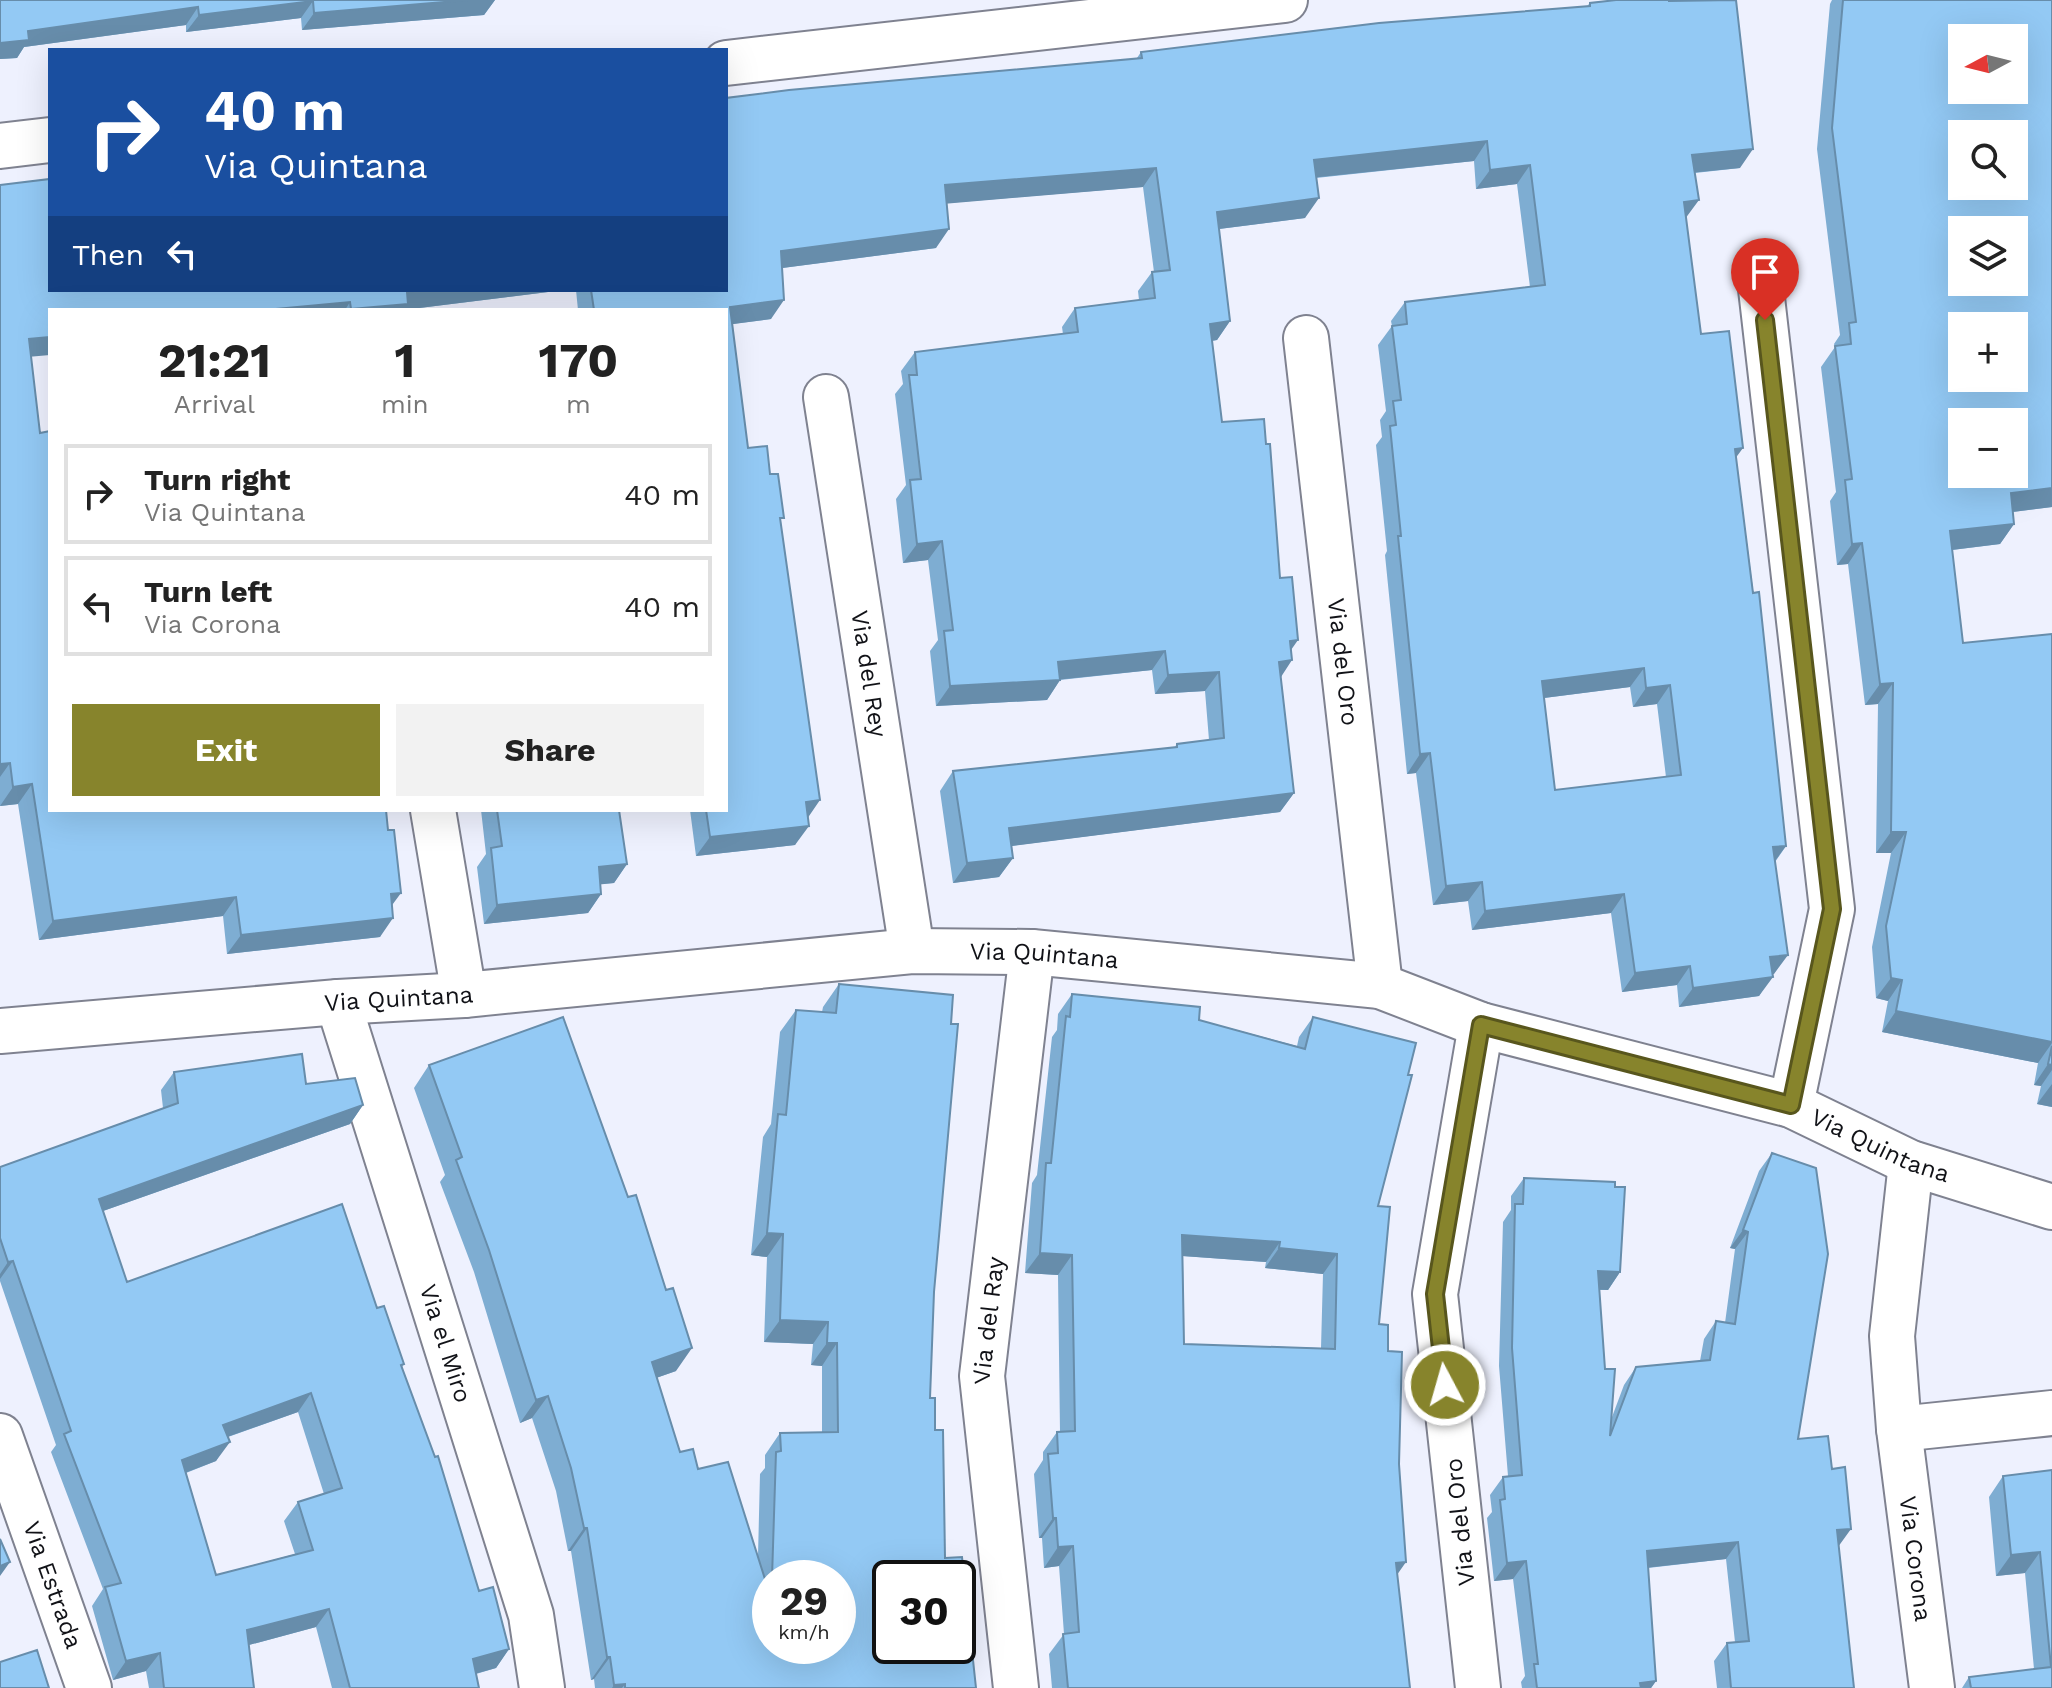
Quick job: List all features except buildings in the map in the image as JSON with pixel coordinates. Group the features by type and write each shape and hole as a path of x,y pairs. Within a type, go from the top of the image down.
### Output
{"street":[{"path":"728,63 1285,0"},
{"path":"0,146 48,140"},
{"path":"1761,289 1832,909 1791,1105"},
{"name":"Via del Oro","path":"1306,338 1380,986"},
{"name":"Via del Rey","path":"826,397 912,951"},
{"path":"433,812 464,995"},
{"name":"Via Quintana","path":"0,1031 338,1002 464,995 912,951 1032,952 1380,986 1481,1025 1791,1105 1911,1163 2052,1207"},
{"name":"Via del Ray","path":"1016,1688 982,1376 1032,952"},
{"name":"Via el Miro","path":"338,1002 531,1615 542,1688"},
{"name":"Via del Oro","path":"1478,1688 1435,1294 1481,1025"},
{"name":"Via Corona","path":"1911,1163 1892,1336 1899,1429 1932,1688"},
{"path":"1899,1429 2052,1413"},
{"name":"Via Estrada","path":"0,1436 89,1688"}],"route":[{"path":"1445,1385 1435,1294 1481,1025 1791,1105 1832,909 1765,320"}]}
